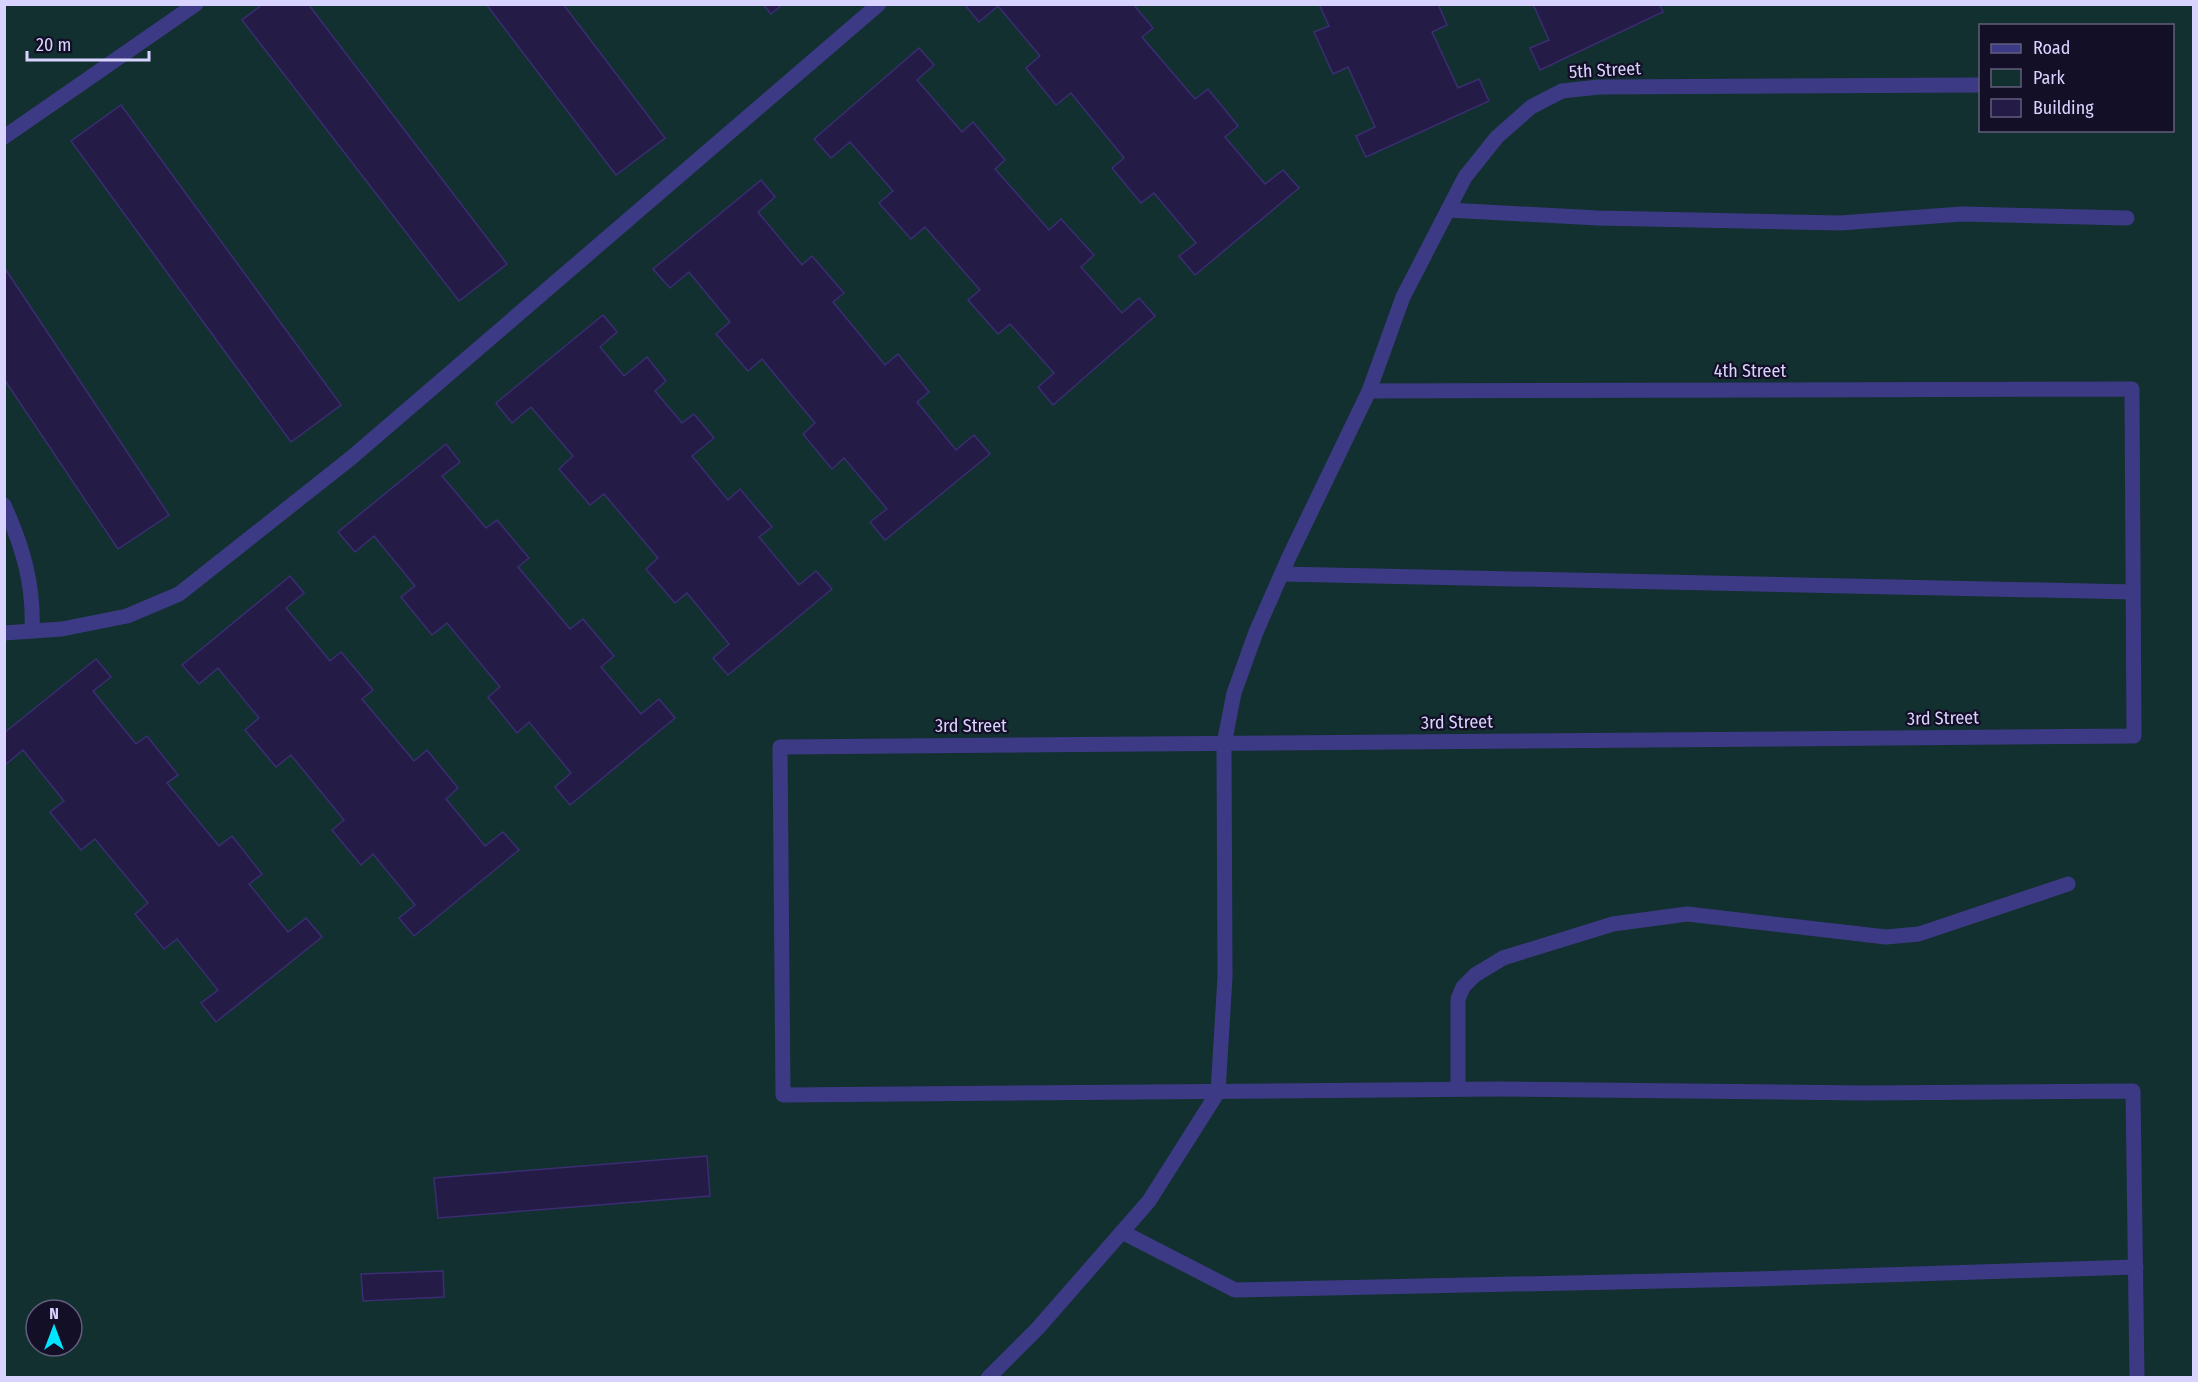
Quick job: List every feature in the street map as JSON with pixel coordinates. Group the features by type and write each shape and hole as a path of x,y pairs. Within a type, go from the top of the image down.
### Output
{"street":[{"path":"4,137 196,4"},
{"path":"4,633 62,629 127,616 179,594 351,459 879,4"},
{"name":"5th Street","path":"1218,1092 1225,977 1224,744 1234,693 1256,632 1369,391 1403,297 1465,177 1497,137 1531,107 1562,91 1599,87 1979,85"},
{"path":"1448,210 1598,218 1840,223 1962,214 2127,218"},
{"name":"4th Street","path":"1369,391 2132,389 2133,592"},
{"path":"4,505 22,546 33,600 32,631"},
{"path":"1282,574 2133,592"},
{"name":"3rd Street","path":"1218,1092 783,1095 780,747 2134,736 2133,592"},
{"path":"1458,1089 1458,999 1463,987 1475,975 1503,958 1613,924 1687,914 1886,937 1919,934 2068,884"},
{"path":"988,1377 1038,1328 1149,1201 1218,1092 1458,1089 1865,1093 2133,1091 2137,1377"},
{"path":"1122,1232 1235,1290 1755,1279 2136,1267"}],"green space":[{"path":"5,5 2193,5 2193,1377 5,1378"}],"building":[{"path":"263,4 308,4 507,264 459,301 242,20"},
{"path":"486,4 563,4 665,138 616,175"},
{"path":"763,4 783,4 771,14"},
{"path":"964,4 1133,4 1153,28 1142,37 1195,99 1208,89 1238,126 1225,137 1265,184 1283,170 1299,188 1195,275 1179,256 1196,243 1154,193 1141,203 1112,168 1124,158 1071,93 1056,105 1026,68 1040,56 998,6 979,22"},
{"path":"1319,4 1438,4 1447,25 1432,32 1458,88 1479,79 1489,101 1366,157 1356,136 1375,127 1348,67 1333,74 1314,32 1329,26"},
{"path":"1533,4 1659,4 1663,12 1540,70 1530,48 1549,40"},
{"path":"919,48 934,65 917,80 962,132 973,122 1005,160 995,169 1049,230 1061,219 1094,255 1081,267 1122,313 1139,298 1155,316 1053,405 1038,387 1054,373 1010,324 998,334 968,300 980,290 925,227 911,239 879,203 893,191 850,142 831,158 814,139"},
{"path":"121,105 341,405 291,442 71,141"},
{"path":"761,180 775,197 758,212 802,265 812,256 844,293 833,302 885,365 898,354 929,392 917,402 956,450 974,435 990,454 885,540 870,522 887,509 844,458 832,469 803,434 815,423 762,359 748,371 716,334 730,322 689,272 670,288 653,269"},
{"path":"4,267 169,515 118,549 4,379"},
{"path":"603,315 617,332 600,347 624,376 647,357 666,381 655,391 682,423 694,414 714,438 692,456 728,500 740,489 772,527 759,537 799,585 816,571 832,589 728,675 713,658 729,644 687,593 675,603 646,569 658,558 604,494 590,505 559,469 573,456 531,407 512,423 496,403"},
{"path":"446,444 460,462 442,476 486,528 497,520 529,558 518,567 570,629 583,619 614,656 601,667 641,714 659,699 675,718 570,805 555,787 571,773 529,722 517,733 488,697 500,687 447,623 432,635 401,597 415,586 374,536 355,552 338,532"},
{"path":"290,576 304,593 286,608 330,661 341,652 373,690 362,699 414,761 427,750 458,788 446,799 485,846 503,832 519,850 414,936 399,918 415,905 373,854 361,865 332,830 344,820 291,755 276,767 245,730 259,718 218,668 199,684 182,665"},
{"path":"96,659 111,677 93,691 136,744 147,736 178,775 167,783 219,846 232,836 262,874 249,884 288,932 306,918 322,937 216,1022 201,1003 218,990 177,939 164,949 135,914 148,903 95,839 81,850 50,812 64,801 23,750 4,766 4,733"},
{"path":"707,1156 710,1196 438,1218 434,1178"},
{"path":"443,1271 444,1297 363,1301 361,1274"}]}
